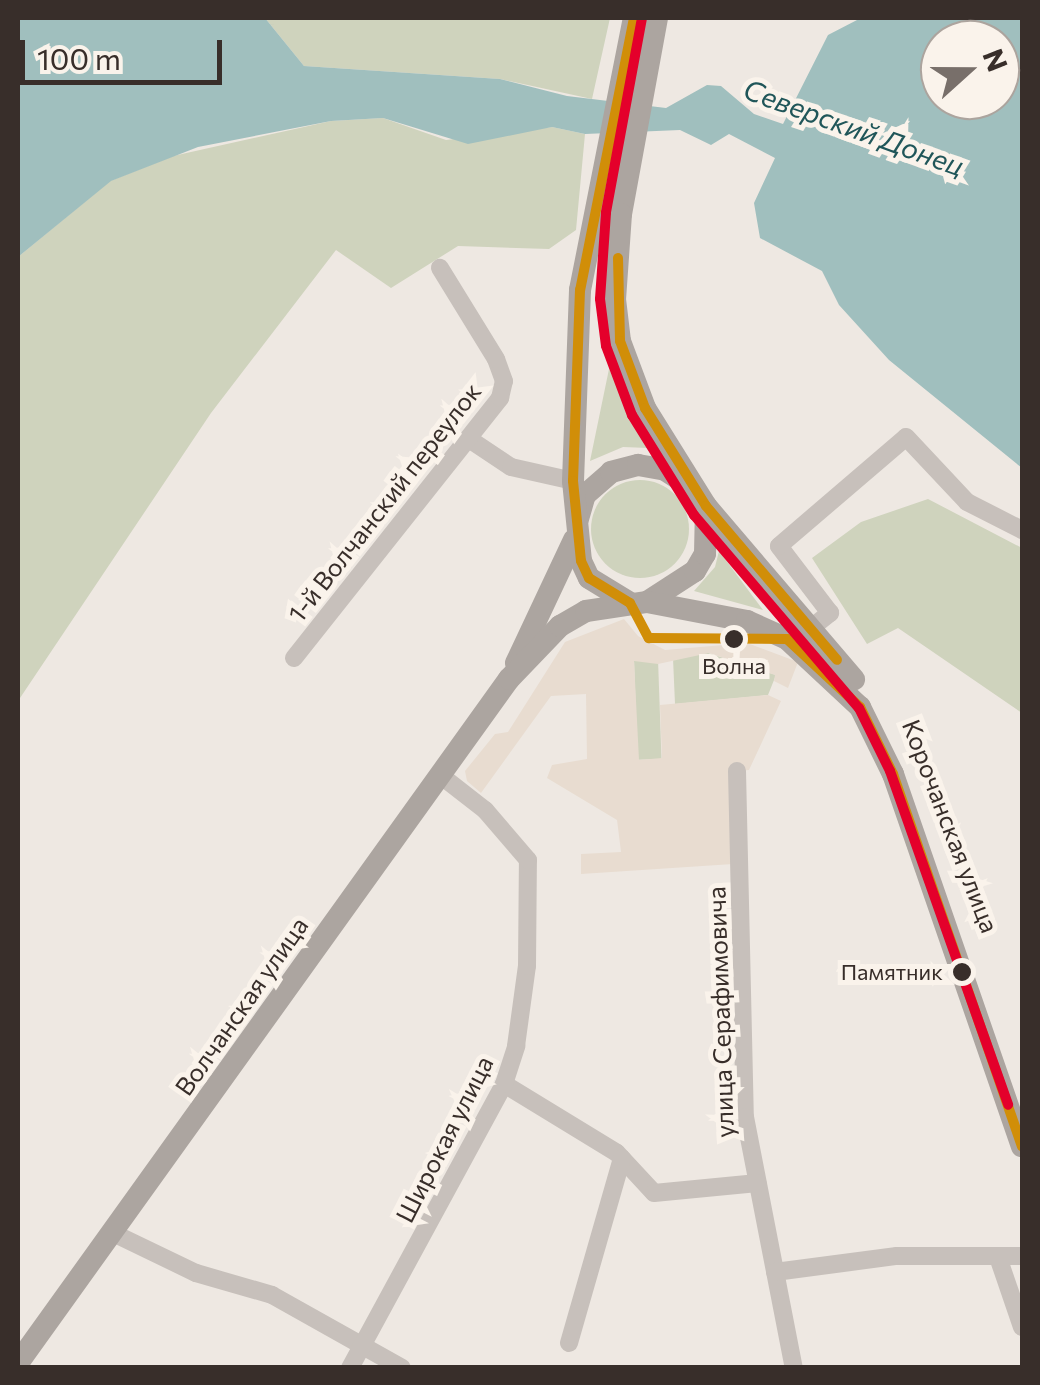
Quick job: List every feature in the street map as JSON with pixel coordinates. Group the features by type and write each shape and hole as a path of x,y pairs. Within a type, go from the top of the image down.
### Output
{"main road":[{"path":"509,679 560,626 586,611 638,602 695,571 704,554 701,498 645,408 620,340 614,299 610,212 634,18"},
{"path":"638,602 589,578 575,534 572,481 580,290 610,212 658,18"},
{"path":"572,481 638,465 665,470 701,498"},
{"path":"509,679 575,534 586,495 611,472"},
{"name":"Корочанская улица","path":"701,498 872,700 904,765 1022,1100"},
{"name":"Корочанская улица","path":"638,602 747,620 774,633 826,671 860,707 892,774 1022,1146"},
{"name":"Волчанская улица","path":"18,1364 509,679"}],"street":[{"name":"1-й Волчанский переулок","path":"294,658 500,398 504,381 440,268"},
{"path":"810,628 830,613 779,546 906,437 968,502 1022,530"},
{"path":"468,439 511,468 572,481"},
{"name":"улица Серафимовича","path":"737,771 745,1117 794,1368"},
{"name":"Широкая улица","path":"350,1368 504,1084 527,966 528,860 485,810 439,774"},
{"path":"504,1084 622,1158 654,1193 758,1184"},
{"path":"569,1343 622,1158"},
{"path":"114,1234 196,1273 272,1295 366,1344 402,1368"},
{"path":"775,1272 897,1256 1022,1256"},
{"path":"998,1256 1022,1327"}],"green space":[{"path":"265,18 610,18 592,99 500,79 304,66"},
{"path":"383,118 446,140 552,127 585,134 576,230 549,249 458,246 391,288 336,250 211,413 18,701 18,257 110,181 173,156 331,121"},
{"path":"609,369 648,448 623,447 590,461"},
{"path":"640,480 659,484 674,495 685,510 689,529 685,548 674,563 659,574 640,578 621,574 606,563 595,548 591,529 595,510 606,495 621,484"},
{"path":"928,499 1022,548 1022,713 898,628 867,644 812,558 861,522"},
{"path":"719,551 763,610 694,591 715,567"},
{"path":"708,653 776,675 768,695 675,704 673,658"},
{"path":"658,659 661,759 638,760 634,660"}],"shaded area":[{"path":"624,619 638,636 665,650 747,643 798,662 788,688 774,681 775,675 709,653 658,664 634,661 639,760 662,758 660,705 768,695 781,701 749,770 737,771 733,864 581,874 581,854 621,852 617,820 547,778 552,765 587,759 586,694 551,696 481,793 467,781 465,771 495,734 508,732 565,642"}],"water":[{"name":"Северский Донец","path":"18,18 265,18 304,66 500,79 567,96 666,108 707,85 721,86 754,114 783,124 828,35 857,20 1022,18 1022,468 889,360 839,305 822,271 760,238 754,203 775,158 729,134 711,145 680,130 585,134 552,127 468,144 383,118 331,121 198,147 111,181 18,257"}],"transit line":[{"path":"634,18 580,290 573,481 581,561 589,578 630,603 649,638 787,639 860,707 893,774 1022,1146"},
{"path":"642,18 606,213 600,299 606,346 632,415 694,515 859,708 890,771 1008,1105"},
{"path":"618,258 620,341 645,408 706,506 837,660"}],"place":[{"name":"Волна","path":"734,639"},
{"name":"Памятник","path":"962,972"}]}
